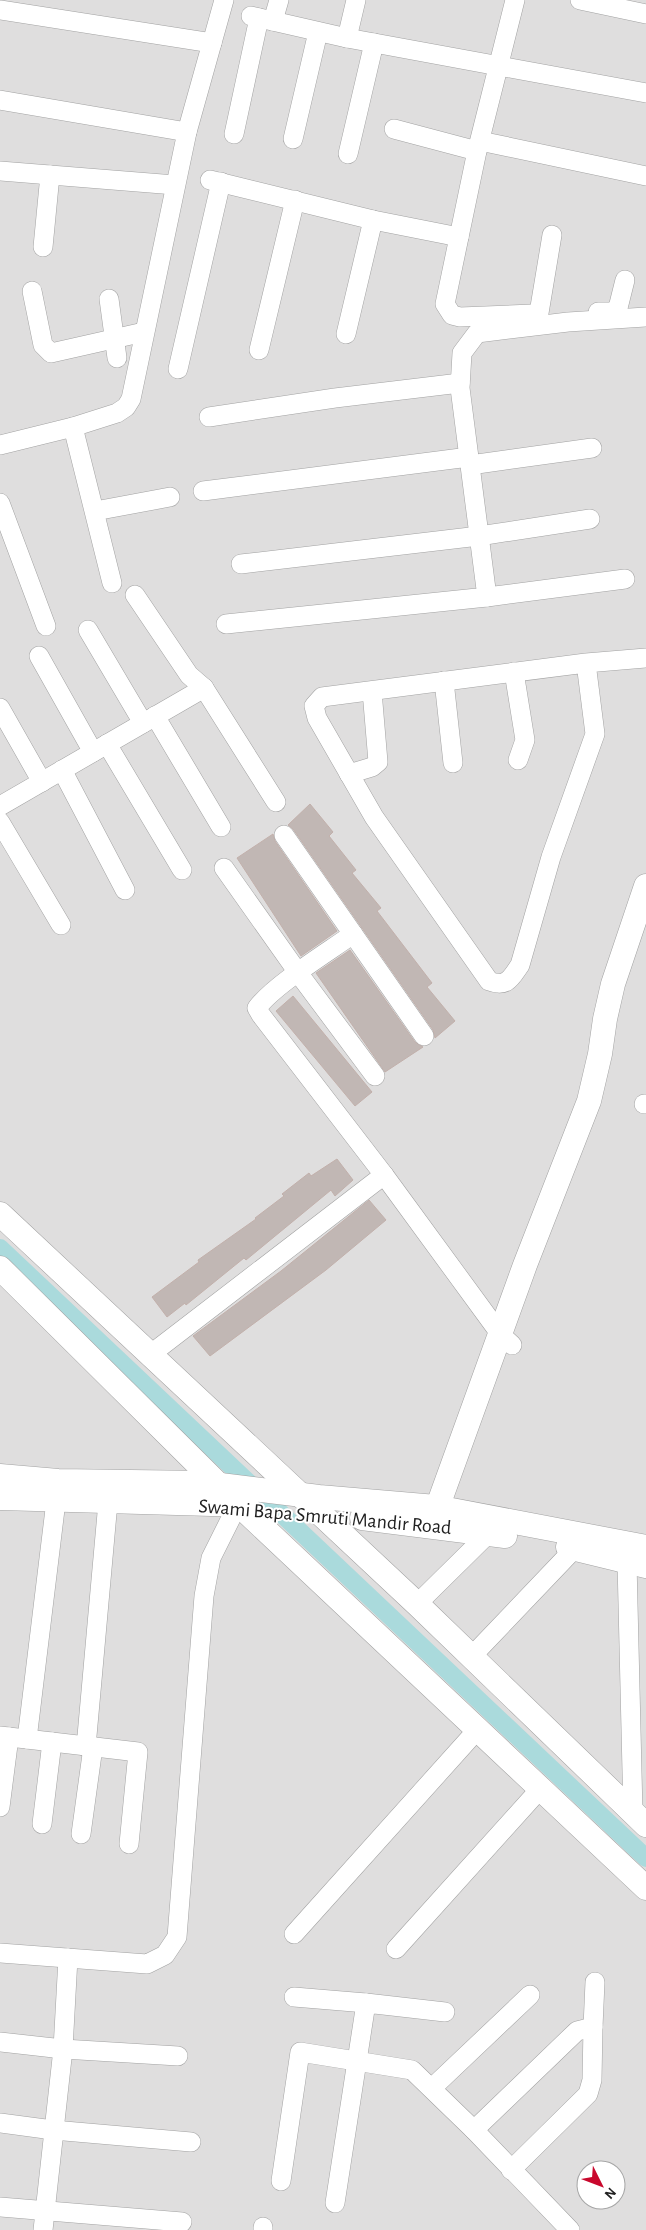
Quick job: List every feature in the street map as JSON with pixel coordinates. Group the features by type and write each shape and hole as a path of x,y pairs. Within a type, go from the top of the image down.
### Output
{"street":[{"path":"0,445 73,427 118,413 126,407 131,399 187,132 224,0"},
{"path":"234,134 261,18 279,0"},
{"path":"347,38 356,0"},
{"path":"515,0 500,67 478,146 444,304 452,315 460,317 539,313 646,317"},
{"path":"580,0 646,14"},
{"path":"0,10 212,43"},
{"path":"261,18 347,38 646,93"},
{"path":"293,140 318,32"},
{"path":"348,154 374,43"},
{"path":"0,100 187,132"},
{"path":"394,129 646,176"},
{"path":"0,170 175,185"},
{"path":"43,247 50,174"},
{"path":"178,369 216,181 373,220 459,238"},
{"path":"259,350 295,200"},
{"path":"346,334 373,220"},
{"path":"539,313 552,235"},
{"path":"487,597 460,383 462,353 477,333 605,316 618,308 625,280"},
{"path":"32,291 43,345 50,353 144,332"},
{"path":"109,299 117,358"},
{"path":"209,417 335,398 460,383"},
{"path":"73,427 112,583"},
{"path":"203,491 592,448"},
{"path":"95,511 170,497"},
{"path":"0,503 46,626"},
{"path":"241,564 479,536 590,519"},
{"path":"226,624 487,597 625,579"},
{"path":"135,595 189,675 204,688 276,802"},
{"path":"88,630 221,827"},
{"path":"38,656 182,870"},
{"path":"586,663 595,734 551,857 520,965 510,980 497,984 489,981 374,817 317,718 314,706 322,697 586,663 646,658"},
{"path":"514,672 525,740 518,760"},
{"path":"444,682 453,763"},
{"path":"0,806 204,688"},
{"path":"349,774 372,767 378,762 372,691"},
{"path":"0,708 42,782"},
{"path":"62,770 125,890"},
{"path":"0,822 61,926"},
{"path":"284,835 424,1036"},
{"path":"224,868 299,974 375,1076"},
{"path":"610,1026 613,984 646,886"},
{"path":"440,1517 506,1340 525,1265 589,1101 600,1054 625,988 646,922"},
{"path":"353,934 261,1002 257,1008 261,1016 384,1175 506,1340"},
{"path":"151,1354 384,1175"},
{"path":"0,1214 417,1604 640,1819"},
{"path":"0,1268 238,1504 646,1888"},
{"path":"0,1476 58,1481 219,1485 299,1495 646,1547"},
{"name":"Swami Bapa Smruti Mandir Road","path":"0,1498 56,1501 238,1504 318,1513 440,1517 489,1533 575,1548 636,1564"},
{"path":"0,1807 56,1501"},
{"path":"81,1834 90,1747 108,1502"},
{"path":"0,1953 147,1964 165,1955 177,1937 204,1596 210,1558 238,1504"},
{"path":"417,1604 489,1533"},
{"path":"472,1656 575,1548"},
{"path":"636,1564 640,1819"},
{"path":"294,1934 478,1729"},
{"path":"12,1737 138,1752 129,1844"},
{"path":"42,1824 52,1742"},
{"path":"396,1949 541,1788"},
{"path":"43,2230 62,2048 68,1958"},
{"path":"511,2170 588,2094 592,2080 595,1982"},
{"path":"432,2088 530,1995"},
{"path":"294,1996 445,2012"},
{"path":"335,2203 366,2003"},
{"path":"474,2130 577,2031 585,2027 593,2027"},
{"path":"0,2042 178,2056"},
{"path":"281,2181 300,2052 412,2070 474,2130 570,2230"},
{"path":"0,2124 191,2142"},
{"path":"0,2207 182,2222"}],"shaded area":[{"path":"0,0 646,0 646,2230 0,2230"}],"building":[{"path":"310,804 333,832 329,836 356,870 352,873 381,908 377,911 432,983 427,987 455,1021 435,1038 433,1030 293,829 288,825"},
{"path":"273,834 275,841 337,931 301,956 237,858"},
{"path":"350,950 415,1042 423,1047 385,1072 316,973"},
{"path":"293,996 372,1092 355,1106 276,1011"},
{"path":"337,1159 353,1180 335,1196 331,1190 246,1260 244,1258 186,1305 185,1303 167,1317 152,1297 199,1262 198,1260 256,1219 284,1196 282,1194 309,1173 311,1176"},
{"path":"369,1200 386,1220 326,1270 210,1356 193,1336 281,1271"}],"waterway":[{"path":"0,1248 646,1858"}]}
